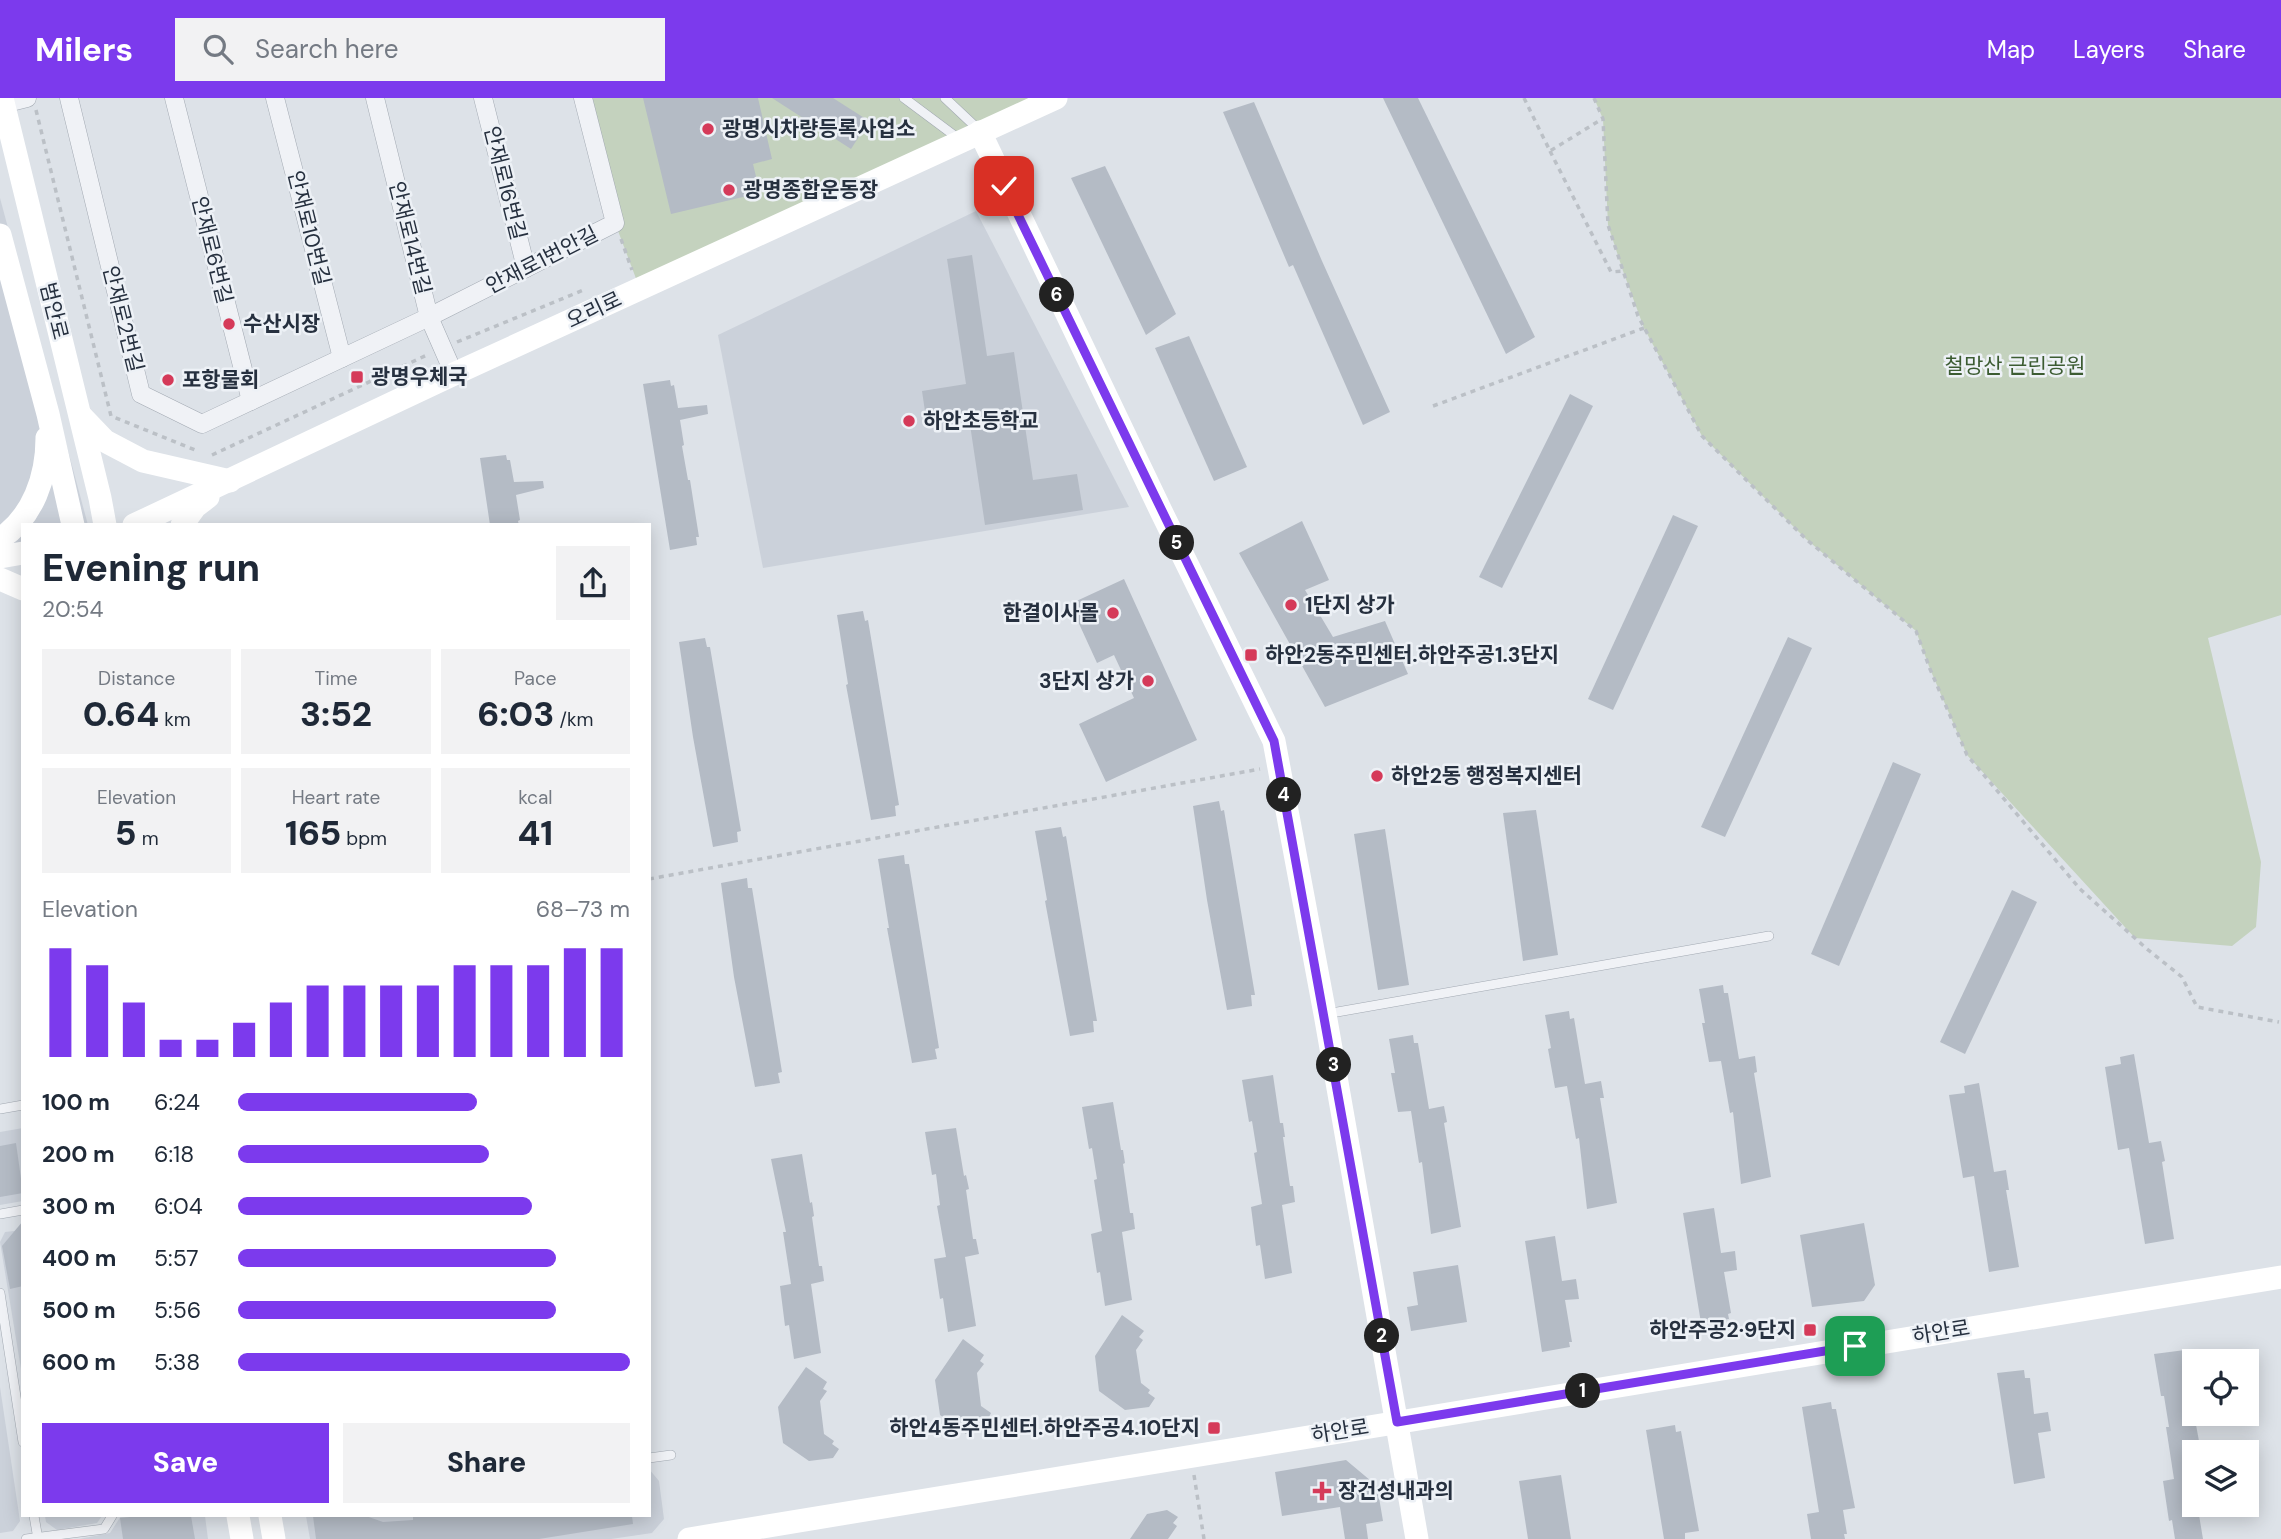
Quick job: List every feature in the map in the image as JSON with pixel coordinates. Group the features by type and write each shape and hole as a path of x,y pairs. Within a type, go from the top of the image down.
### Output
{"street":[{"path":"2,101 27,98"},
{"name":"안재로2번길","path":"69,98 141,394 202,424 429,317"},
{"name":"안재로6번길","path":"174,98 251,401"},
{"name":"안재로10번길","path":"275,98 342,358"},
{"name":"안재로14번길","path":"375,98 429,317 454,374"},
{"name":"안재로16번길","path":"483,98 526,268"},
{"name":"안재로1번안길","path":"429,317 615,223 583,98"},
{"name":"오리로","path":"138,523 454,374 1056,98"},
{"name":"범안로","path":"2,101 105,523"},
{"path":"970,136 1155,499 1274,741 1417,1539"},
{"name":"범안로","path":"0,235 48,414 73,523"},
{"path":"0,539 12,532 32,505 42,479 47,452 48,414"},
{"path":"79,414 104,441 143,461 230,481"},
{"path":"183,523 195,507 230,481"},
{"path":"0,557 21,553"},
{"path":"0,579 21,588"},
{"name":"하안로","path":"689,1539 2281,1277"},
{"path":"238,1517 242,1539"},
{"path":"270,1517 274,1539"}],"lane":[{"path":"904,98 970,136"},
{"path":"945,98 970,136"},
{"path":"1325,1014 1769,936"},
{"path":"0,1109 21,1105"},
{"path":"0,1214 21,1210"},
{"path":"0,1293 21,1429"},
{"path":"651,1458 671,1455"},
{"path":"34,1517 38,1538"},
{"path":"26,1539 104,1529 111,1517"}],"path":[{"path":"33,98 111,416 197,451"},
{"path":"1524,98 1611,272 1623,271"},
{"path":"1594,98 1603,118 1608,225 1637,316 1702,436 1806,539 1916,631 1967,755 2080,889 2182,977 2197,1007 2279,1022"},
{"path":"1550,151 1603,118"},
{"path":"615,223 632,270"},
{"path":"209,456 443,348 594,286"},
{"path":"1433,406 1644,328"},
{"path":"651,878 1279,766"},
{"path":"1191,1456 1204,1539"}],"shaded area":[{"path":"0,198 87,523 21,523 21,553 0,557"},
{"name":"하안초등학교","path":"976,211 1129,507 763,568 718,335"},
{"path":"21,1128 21,1201 0,1205 0,1132"},
{"path":"21,1230 21,1369 0,1242 5,1232"},
{"path":"0,1387 20,1521 13,1531 0,1533"},
{"path":"651,1471 659,1481 664,1519 652,1533 611,1539 310,1539 306,1517 651,1517"},
{"path":"45,1517 101,1517 97,1523 57,1530 46,1522"},
{"path":"120,1517 205,1517 208,1539 79,1539 110,1533"}],"green space":[{"name":"광명종합운동장","path":"583,98 1056,98 640,289 615,223"},
{"name":"철망산 근린공원","path":"1594,98 2281,98 2281,615 2208,638 2261,862 2256,927 2232,946 2135,938 1967,755 1916,631 1806,539 1702,436 1644,328 1608,225 1603,119"}],"building":[{"name":"광명시차량등록사업소","path":"643,98 758,98 772,159 753,164 760,193 671,214"},
{"path":"772,98 833,98 869,121 851,149"},
{"path":"1383,98 1418,98 1535,337 1506,354"},
{"path":"1254,102 1390,412 1363,425 1293,265 1289,267 1223,112"},
{"path":"1105,166 1176,314 1146,335 1071,178"},
{"path":"972,255 987,356 1014,352 1033,480 1077,474 1083,510 985,525 969,418 927,425 922,391 966,384 947,259"},
{"path":"1189,336 1247,467 1214,481 1155,348"},
{"path":"670,380 671,386 674,385 678,408 707,405 708,414 680,420 682,446 699,537 696,537 697,545 670,550 643,384"},
{"path":"1570,394 1593,406 1502,588 1479,577"},
{"path":"506,455 507,460 510,460 514,482 543,481 544,488 516,495 518,523 490,523 480,458"},
{"path":"1673,515 1698,526 1613,710 1588,699"},
{"name":"1단지 상가","path":"1302,521 1329,580 1305,590 1333,637 1385,621 1408,674 1325,707 1239,553"},
{"name":"3단지 상가","path":"1124,579 1197,740 1106,782 1079,724 1134,698 1114,655 1097,663 1070,604"},
{"path":"863,611 865,621 868,620 899,805 895,806 896,816 871,820 846,685 848,684 837,615"},
{"path":"1788,637 1812,648 1725,837 1701,827"},
{"path":"705,638 707,647 710,647 741,831 737,832 738,842 713,847 679,642"},
{"path":"1893,762 1921,774 1839,966 1811,954"},
{"path":"1219,801 1221,811 1224,810 1255,995 1251,995 1252,1006 1227,1010 1193,806"},
{"path":"1536,810 1558,955 1523,961 1503,813"},
{"path":"1061,827 1063,837 1066,836 1097,1021 1093,1021 1094,1032 1070,1036 1035,831"},
{"path":"1385,829 1409,985 1378,990 1354,834"},
{"path":"904,855 905,864 909,864 939,1048 935,1049 937,1059 912,1063 887,928 878,859"},
{"path":"747,878 748,888 752,888 782,1072 778,1073 780,1083 755,1087 734,977 721,883"},
{"path":"2012,890 2037,902 1965,1054 1940,1042"},
{"path":"1723,985 1724,993 1728,993 1739,1059 1755,1056 1757,1072 1754,1073 1771,1177 1741,1184 1733,1112 1730,1113 1721,1061 1709,1062 1702,1023 1705,1023 1699,989"},
{"path":"1569,1011 1570,1019 1574,1018 1585,1084 1601,1081 1604,1098 1600,1098 1617,1203 1587,1209 1579,1138 1576,1139 1567,1086 1555,1088 1548,1049 1551,1048 1545,1015"},
{"path":"1413,1035 1414,1043 1418,1043 1429,1109 1444,1106 1447,1122 1444,1123 1461,1227 1431,1234 1422,1162 1419,1163 1411,1111 1398,1112 1391,1073 1395,1073 1389,1039"},
{"path":"2134,1054 2149,1143 2161,1141 2174,1239 2145,1244 2129,1148 2118,1150 2105,1067 2121,1064 2120,1057"},
{"path":"1273,1075 1280,1123 1283,1123 1290,1186 1293,1186 1295,1202 1282,1205 1292,1273 1265,1279 1260,1245 1256,1246 1251,1207 1262,1204 1254,1153 1257,1152 1242,1080"},
{"path":"1979,1083 1994,1172 2006,1170 2009,1190 2006,1190 2019,1267 1989,1272 1974,1176 1963,1178 1949,1095 1965,1093 1964,1086"},
{"path":"1113,1102 1125,1163 1130,1213 1133,1213 1135,1229 1122,1232 1132,1300 1105,1306 1091,1234 1102,1231 1094,1180 1097,1179 1082,1107"},
{"path":"956,1128 964,1176 966,1175 969,1189 966,1190 973,1239 976,1239 979,1254 965,1257 976,1326 948,1332 934,1259 946,1257 937,1206 940,1205 936,1174 932,1175 925,1132"},
{"path":"16,1143 21,1193 0,1197 0,1146"},
{"path":"802,1154 810,1203 812,1202 819,1266 822,1266 824,1281 811,1284 821,1353 794,1359 789,1325 785,1326 780,1286 791,1284 783,1232 786,1232 771,1159"},
{"path":"1714,1208 1721,1253 1735,1251 1737,1270 1724,1272 1731,1313 1728,1314 1729,1319 1701,1323 1683,1213"},
{"path":"21,1223 21,1286 10,1289 2,1246"},
{"path":"1864,1223 1875,1285 1864,1301 1812,1307 1800,1235"},
{"path":"1555,1236 1562,1281 1576,1279 1579,1299 1565,1300 1572,1342 1569,1342 1570,1347 1542,1352 1525,1241"},
{"path":"1458,1265 1467,1322 1411,1331 1407,1307 1418,1305 1413,1272"},
{"path":"1122,1315 1144,1331 1139,1337 1143,1340 1136,1350 1141,1383 1155,1398 1149,1407 1125,1410 1099,1391 1095,1356"},
{"path":"963,1339 984,1355 980,1361 984,1364 977,1373 981,1406 991,1413 989,1417 996,1422 990,1430 966,1434 940,1415 935,1380"},
{"path":"2182,1350 2182,1426 2196,1426 2199,1440 2182,1440 2182,1517 2199,1517 2203,1539 2175,1539 2172,1520 2169,1521 2163,1481 2174,1479 2166,1427 2169,1427 2154,1354"},
{"path":"806,1367 827,1382 823,1389 827,1391 820,1401 824,1434 834,1441 832,1444 839,1449 833,1458 809,1461 783,1443 778,1407"},
{"path":"2024,1370 2025,1378 2030,1378 2034,1414 2048,1412 2051,1431 2038,1433 2045,1478 2014,1484 1997,1373"},
{"path":"1831,1402 1832,1409 1836,1409 1855,1508 1843,1510 1847,1534 1844,1534 1845,1539 1811,1539 1807,1514 1819,1512 1802,1407"},
{"path":"1675,1425 1676,1432 1681,1431 1699,1531 1685,1533 1685,1539 1664,1539 1646,1430"},
{"path":"1346,1460 1377,1486 1383,1521 1366,1524 1368,1539 1345,1539 1340,1507 1282,1516 1275,1472"},
{"path":"1561,1475 1571,1539 1528,1539 1519,1481"},
{"path":"1167,1510 1178,1517 1173,1523 1177,1526 1168,1539 1130,1539 1147,1514"},
{"path":"191,1517 195,1539 123,1539 120,1518"},
{"path":"313,1517 369,1517 383,1522 413,1520 413,1517 632,1517 633,1524 539,1539 316,1539"}],"place":[{"name":"광명시차량등록사업소","path":"708,129"},
{"name":"광명종합운동장","path":"729,190"},
{"name":"수산시장","path":"229,324"},
{"name":"광명우체국","path":"357,377"},
{"name":"포항물회","path":"168,380"},
{"name":"하안초등학교","path":"909,421"},
{"name":"1단지 상가","path":"1291,605"},
{"name":"한결이사몰","path":"1113,613"},
{"name":"하안2동주민센터.하안주공1.3단지","path":"1251,655"},
{"name":"3단지 상가","path":"1148,681"},
{"name":"하안2동 행정복지센터","path":"1377,776"},
{"name":"하안주공2·9단지","path":"1810,1330"},
{"name":"하안4동주민센터.하안주공4.10단지","path":"1214,1428"},
{"name":"장건성내과의","path":"1322,1491"}],"route":[{"path":"1004,186 1274,741 1397,1422 1855,1346"}]}
